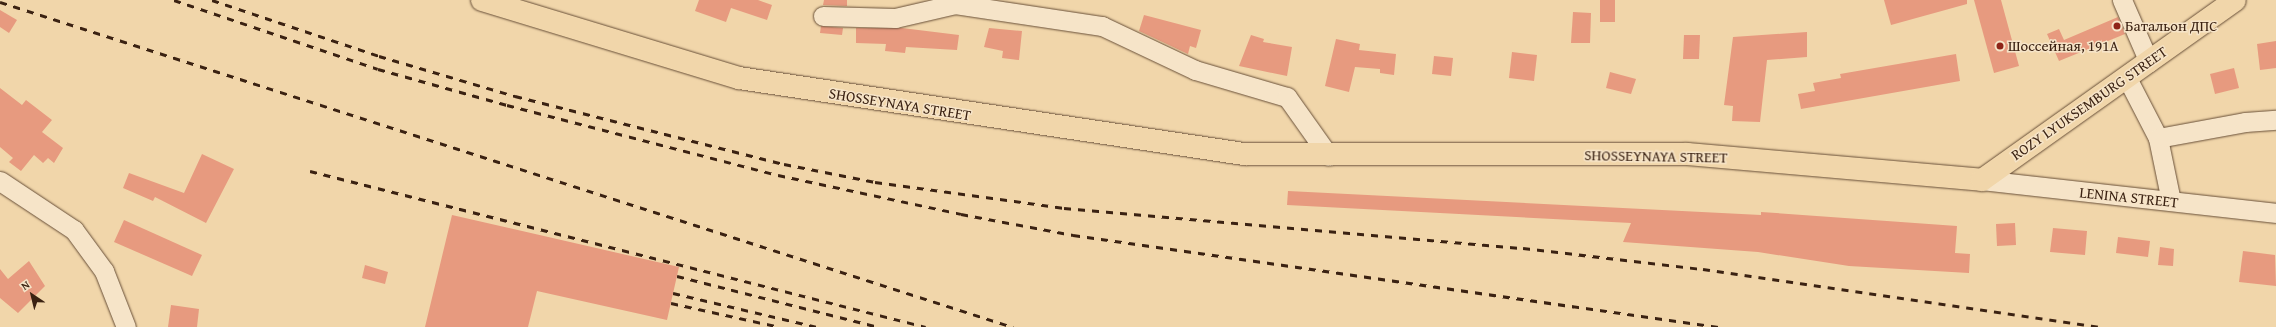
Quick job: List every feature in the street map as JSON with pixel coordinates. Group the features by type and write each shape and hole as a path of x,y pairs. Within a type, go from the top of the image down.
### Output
{"main road":[{"name":"SHOSSEYNAYA STREET","path":"482,0 739,78 1244,154 1329,156 1687,154 1982,180"},
{"name":"ROZY LYUKSEMBURG STREET","path":"1982,180 2017,152 2150,62 2235,0"}],"street":[{"path":"2122,0 2150,62"},
{"path":"823,16 895,18 953,2 1102,26 1195,70 1287,97 1329,156"},
{"path":"2127,78 2158,138 2171,201"},
{"path":"2158,138 2246,122 2276,120"},
{"name":"LENINA STREET","path":"1982,180 2276,213"},
{"path":"0,181 74,230 104,271 126,327"}],"building":[{"path":"699,0 758,0 772,5 767,20 731,8 726,22 695,11"},
{"path":"824,0 847,0 847,6 823,5"},
{"path":"1600,0 1615,0 1615,22 1600,22"},
{"path":"1884,0 1967,0 1967,4 1891,25"},
{"name":"Шоссейная, 191А","path":"1974,0 2001,0 2019,66 1994,73"},
{"path":"0,10 17,20 9,33 0,27"},
{"path":"1573,12 1591,13 1590,43 1571,43"},
{"path":"1144,15 1201,30 1196,48 1190,46 1188,54 1139,31"},
{"path":"2118,17 2125,34 2059,61 2047,34 2059,29 2064,40"},
{"path":"821,26 843,28 842,35 820,33"},
{"path":"856,28 902,28 959,35 957,50 906,47 905,53 885,51 886,44 856,43"},
{"path":"989,28 1022,31 1019,60 1002,58 1003,51 984,47"},
{"path":"1807,32 1807,57 1767,60 1760,122 1732,121 1733,106 1724,105 1733,37"},
{"path":"1251,35 1264,39 1263,42 1292,47 1287,76 1239,66"},
{"path":"1684,35 1700,35 1699,59 1683,59"},
{"path":"1336,39 1360,44 1359,50 1396,54 1394,75 1380,73 1380,69 1355,67 1349,92 1325,86"},
{"path":"2276,41 2276,68 2260,70 2257,44"},
{"path":"1512,52 1537,55 1534,81 1509,78"},
{"path":"1956,54 1960,81 1801,109 1798,94 1815,91 1813,83 1841,78 1840,74"},
{"path":"1434,56 1453,58 1451,76 1432,74"},
{"path":"2234,68 2239,88 2215,94 2210,74"},
{"path":"1610,72 1636,79 1631,94 1606,88"},
{"path":"0,88 22,105 26,100 52,120 42,132 63,148 54,163 48,158 43,163 34,155 21,171 9,162 13,158 0,147"},
{"path":"202,154 234,169 206,223 155,197 153,201 123,188 129,173 184,193"},
{"path":"1288,191 1761,215 1761,212 1957,226 1955,253 1970,254 1969,273 1849,266 1758,252 1623,242 1631,223 1287,205"},
{"path":"452,215 679,267 667,320 537,291 528,327 425,327"},
{"path":"124,220 202,255 192,276 114,242"},
{"path":"2015,223 2016,245 1997,246 1996,224"},
{"path":"2053,228 2087,231 2085,255 2050,252"},
{"path":"2118,237 2150,241 2148,257 2116,253"},
{"path":"2160,247 2174,249 2173,266 2158,265"},
{"path":"2243,251 2275,255 2276,286 2239,282"},
{"path":"29,261 45,286 18,313 0,298 0,269 8,279"},
{"path":"365,265 388,272 385,284 362,278"},
{"path":"171,305 199,309 197,327 168,327"}],"railway":[{"path":"174,0 378,69 507,105 778,175 961,214 1073,235 1718,327"},
{"path":"212,0 379,56 515,96 784,164 875,182 1064,208 1523,248 1703,269 2102,327"},
{"path":"0,2 1013,327"},
{"path":"310,171 926,327"},
{"path":"677,276 879,327"},
{"path":"673,293 817,327"},
{"path":"671,303 780,327"}],"place":[{"name":"Батальон ДПС","path":"2117,26"},
{"name":"Шоссейная, 191А","path":"2000,46"}]}
